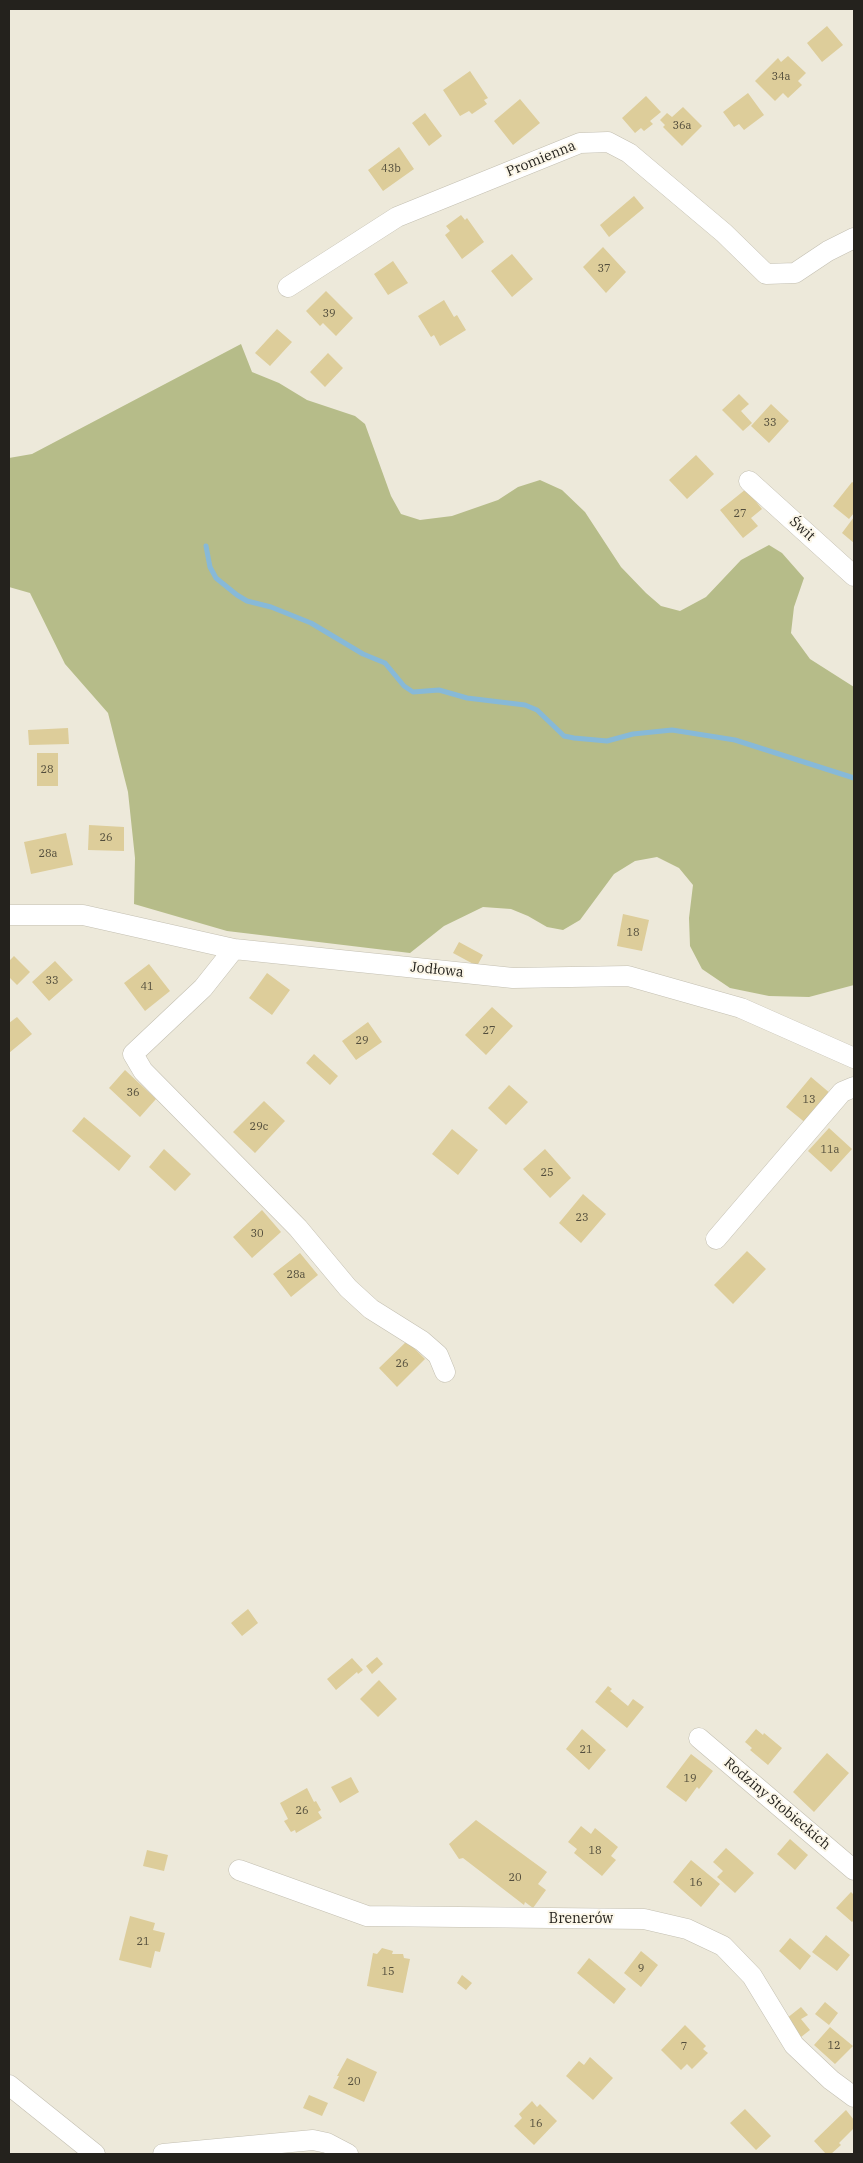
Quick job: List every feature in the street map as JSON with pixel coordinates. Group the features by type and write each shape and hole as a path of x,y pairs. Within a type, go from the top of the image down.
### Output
{"street":[{"name":"Promienna","path":"288,287 397,217 580,143 608,142 629,153 724,233 766,274 795,272 828,250 854,238"},
{"name":"Świt","path":"750,481 854,576"},
{"name":"Jodłowa","path":"9,914 83,915 234,949 513,978 628,976 742,1008 854,1058"},
{"path":"234,949 203,988 133,1054 142,1070 298,1228 348,1288 371,1309 422,1342 438,1355 445,1372"},
{"path":"716,1239 842,1092 854,1087"},
{"name":"Rodziny Stobieckich","path":"699,1738 854,1870"},
{"name":"Brenerów","path":"239,1870 367,1916 644,1919 687,1929 723,1946 752,1976 794,2045 831,2080 854,2097"},
{"path":"9,2085 95,2154"},
{"path":"163,2154 313,2140 327,2143 348,2154"}],"green space":[{"path":"241,344 252,372 279,383 307,400 355,416 365,424 391,496 401,514 420,520 452,516 498,500 518,487 540,480 562,490 585,512 621,567 646,593 661,606 680,611 706,597 741,560 769,545 782,553 804,578 794,607 791,633 810,659 854,687 854,985 809,997 769,996 730,988 702,969 690,946 689,918 693,885 679,868 657,857 635,861 614,874 580,920 563,930 547,927 511,909 483,907 444,926 410,953 227,931 134,904 135,858 128,792 108,713 65,664 30,593 9,587 9,458 32,454"}],"building":[{"path":"827,26 843,45 822,62 807,43"},
{"path":"788,56 806,73 798,81 802,85 788,98 783,93 775,101 755,81 778,58 781,62"},
{"path":"470,71 488,98 484,100 487,104 472,114 469,111 460,116 443,90"},
{"path":"748,93 764,115 744,130 739,124 734,127 723,112"},
{"path":"646,96 661,112 650,121 653,124 644,131 641,128 635,133 622,118"},
{"path":"520,99 540,123 513,145 494,121"},
{"path":"683,107 702,126 682,146 663,127 665,125 660,120 667,113 672,117"},
{"path":"425,113 442,136 429,146 412,123"},
{"path":"399,147 414,169 383,191 368,170"},
{"path":"634,196 644,208 609,237 600,225"},
{"path":"461,215 465,220 467,218 484,242 462,259 445,235 450,231 446,226"},
{"path":"603,247 626,272 606,293 583,267"},
{"path":"512,254 533,279 512,297 491,271"},
{"path":"393,261 408,283 388,295 374,274"},
{"path":"326,291 353,318 336,336 323,323 320,326 306,311"},
{"path":"444,300 454,317 457,315 466,330 440,346 434,335 431,337 418,316"},
{"path":"277,329 292,342 270,366 255,353"},
{"path":"328,353 343,368 325,387 310,372"},
{"path":"739,394 749,404 741,411 752,423 743,431 722,410"},
{"path":"771,404 789,421 769,443 751,426"},
{"path":"696,455 714,474 687,499 669,480"},
{"path":"852,482 854,483 854,513 849,519 833,506"},
{"path":"746,489 762,509 751,518 758,526 743,538 720,510"},
{"path":"854,517 854,543 842,533"},
{"path":"68,728 69,744 29,745 28,730"},
{"path":"37,753 58,753 58,786 37,786"},
{"path":"89,825 124,827 124,851 88,850"},
{"path":"66,833 73,865 31,874 24,842"},
{"path":"623,914 649,920 642,951 617,946"},
{"path":"459,942 483,955 477,966 453,953"},
{"path":"14,956 30,972 17,985 9,977 9,961"},
{"path":"55,961 73,980 49,1001 32,982"},
{"path":"149,964 170,991 145,1011 124,983"},
{"path":"267,973 290,990 272,1015 249,998"},
{"path":"492,1007 513,1026 486,1055 465,1035"},
{"path":"17,1017 32,1034 9,1053 9,1023"},
{"path":"368,1022 382,1042 356,1060 342,1041"},
{"path":"314,1054 338,1076 330,1085 306,1063"},
{"path":"125,1070 156,1099 140,1117 109,1088"},
{"path":"811,1077 831,1094 807,1124 786,1107"},
{"path":"509,1085 528,1102 506,1125 488,1108"},
{"path":"264,1101 285,1121 255,1153 233,1132"},
{"path":"84,1117 131,1156 119,1171 72,1131"},
{"path":"829,1128 852,1149 831,1172 808,1151"},
{"path":"452,1129 478,1150 458,1175 432,1154"},
{"path":"164,1149 191,1174 175,1191 149,1167"},
{"path":"545,1149 571,1178 550,1198 523,1169"},
{"path":"583,1194 606,1214 581,1243 559,1223"},
{"path":"262,1210 281,1232 252,1258 233,1237"},
{"path":"747,1251 766,1269 733,1304 714,1285"},
{"path":"300,1253 318,1275 291,1297 273,1274"},
{"path":"407,1341 425,1359 397,1387 379,1368"},
{"path":"248,1609 258,1623 242,1636 231,1623"},
{"path":"377,1657 383,1664 372,1674 366,1666"},
{"path":"352,1658 363,1670 358,1674 357,1672 336,1690 327,1679"},
{"path":"379,1680 397,1699 378,1717 360,1699"},
{"path":"608,1686 612,1689 610,1691 628,1706 633,1699 644,1707 627,1728 595,1702"},
{"path":"582,1729 606,1750 589,1770 566,1749"},
{"path":"756,1729 782,1748 768,1765 750,1750 752,1748 745,1742"},
{"path":"827,1753 849,1773 814,1812 793,1792"},
{"path":"691,1754 713,1771 699,1789 697,1787 686,1802 666,1787"},
{"path":"351,1777 359,1792 340,1803 331,1787"},
{"path":"307,1788 314,1802 316,1801 321,1810 318,1812 322,1818 296,1833 295,1830 291,1832 284,1821 288,1819 280,1803"},
{"path":"476,1820 547,1872 538,1884 546,1890 533,1908 525,1902 524,1905 463,1858 459,1859 449,1844"},
{"path":"581,1826 591,1834 595,1828 618,1847 611,1856 616,1860 602,1876 574,1853 577,1849 568,1842"},
{"path":"790,1839 808,1855 795,1870 777,1854"},
{"path":"726,1848 754,1873 735,1893 717,1877 723,1871 713,1862"},
{"path":"147,1850 168,1855 164,1871 143,1866"},
{"path":"691,1860 720,1884 701,1907 673,1882"},
{"path":"851,1892 854,1895 854,1920 852,1922 836,1908"},
{"path":"130,1916 155,1923 153,1930 165,1933 160,1952 155,1951 151,1968 119,1960"},
{"path":"826,1935 850,1955 837,1971 812,1952"},
{"path":"790,1938 811,1956 800,1970 779,1951"},
{"path":"382,1948 393,1951 392,1954 403,1954 404,1958 410,1959 403,1993 367,1986 373,1953 377,1954"},
{"path":"641,1951 658,1965 641,1987 624,1973"},
{"path":"589,1958 626,1989 614,2004 577,1973"},
{"path":"462,1975 472,1983 466,1990 457,1983"},
{"path":"825,2002 838,2013 829,2025 815,2014"},
{"path":"801,2007 808,2015 801,2019 810,2030 796,2041 782,2022"},
{"path":"685,2025 706,2046 703,2049 708,2053 692,2069 687,2064 681,2070 661,2050"},
{"path":"830,2027 853,2046 835,2064 814,2045"},
{"path":"590,2057 613,2078 593,2100 566,2076 579,2061 584,2065"},
{"path":"347,2058 377,2072 364,2102 333,2088"},
{"path":"309,2095 328,2103 322,2116 303,2108"},
{"path":"532,2101 537,2107 540,2104 557,2121 534,2145 514,2126 522,2118 519,2114"},
{"path":"745,2109 771,2136 756,2150 730,2123"},
{"path":"846,2110 854,2120 854,2128 839,2143 841,2145 831,2154 826,2154 814,2141"}],"waterway":[{"path":"206,546 210,567 216,578 237,595 247,601 271,607 311,623 363,654 385,663 404,686 413,692 439,690 467,698 525,705 537,710 564,736 574,738 607,741 633,734 672,730 735,740 854,778"}]}
